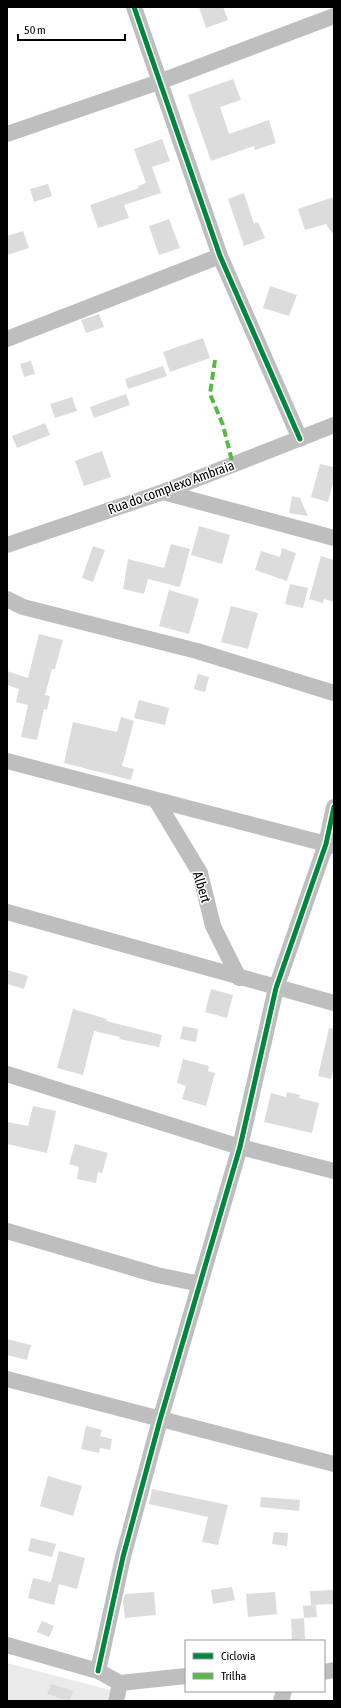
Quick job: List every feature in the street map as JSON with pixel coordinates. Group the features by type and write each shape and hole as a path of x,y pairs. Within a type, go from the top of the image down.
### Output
{"street":[{"path":"134,7 220,256 300,439"},
{"path":"7,134 159,82 334,16"},
{"path":"7,339 220,256"},
{"name":"Rua do complexo Ambraia","path":"7,545 163,492 334,425"},
{"path":"163,492 334,538"},
{"path":"7,599 24,606 198,651 334,693"},
{"path":"7,761 330,845"},
{"name":"Albert","path":"156,800 200,873 213,926 239,978"},
{"path":"98,1671 123,1558 160,1420 240,1147 276,988 330,845 334,807"},
{"path":"7,912 239,978 334,1003"},
{"path":"7,1074 240,1147 334,1171"},
{"path":"7,1231 157,1275 200,1284"},
{"path":"7,1379 334,1464"},
{"path":"7,1645 98,1671 120,1684 185,1676"},
{"path":"116,1701 120,1684"}],"shaded area":[{"path":"7,1663 110,1690 107,1701 7,1701"}],"building":[{"path":"199,7 223,7 228,20 206,28"},
{"path":"233,79 241,100 220,107 229,134 269,120 276,143 255,150 254,146 211,161 188,95"},
{"path":"162,139 170,161 152,167 161,193 124,205 129,218 98,228 90,205 139,188 138,186 146,183 134,149"},
{"path":"48,184 52,196 34,202 30,189"},
{"path":"244,193 254,224 258,222 265,238 244,246 228,199"},
{"path":"334,197 334,236 326,224 305,230 298,209"},
{"path":"169,219 180,248 159,255 149,226"},
{"path":"23,231 29,248 7,255 7,236"},
{"path":"270,286 297,295 289,316 263,308"},
{"path":"99,314 104,327 86,333 81,320"},
{"path":"203,338 210,358 170,372 163,352"},
{"path":"31,361 35,374 24,377 20,364"},
{"path":"163,366 167,376 128,389 125,379"},
{"path":"126,394 130,405 94,418 90,407"},
{"path":"72,397 77,411 55,418 50,404"},
{"path":"45,423 50,435 17,448 12,436"},
{"path":"102,451 111,477 84,486 75,461"},
{"path":"320,464 334,467 334,479 328,502 311,497"},
{"path":"292,496 300,498 308,516 289,513"},
{"path":"199,526 230,535 222,564 191,555"},
{"path":"171,544 190,549 180,587 148,579 144,594 123,589 128,559 164,568"},
{"path":"93,546 105,550 93,582 82,578"},
{"path":"282,548 296,553 287,581 255,570 261,551 280,557"},
{"path":"321,556 334,560 334,602 324,599 323,603 309,599"},
{"path":"290,584 308,588 303,608 285,604"},
{"path":"169,590 199,599 189,634 159,626"},
{"path":"231,606 258,613 248,649 221,642"},
{"path":"39,634 63,640 55,669 52,669 45,695 50,696 47,710 44,709 37,740 21,737 28,705 16,702 19,689 7,685 7,671 28,678"},
{"path":"198,674 209,677 205,692 194,689"},
{"path":"139,700 169,708 165,725 134,718"},
{"path":"121,717 134,721 122,766 134,769 131,780 64,763 73,722 117,732"},
{"path":"7,970 28,976 24,989 7,984"},
{"path":"211,989 233,995 227,1018 205,1012"},
{"path":"73,1009 107,1019 106,1021 162,1035 159,1047 119,1039 120,1037 94,1031 83,1075 57,1068"},
{"path":"183,1026 198,1029 196,1042 180,1039"},
{"path":"329,1028 334,1029 334,1067 331,1079 318,1076"},
{"path":"183,1059 209,1066 208,1071 215,1073 206,1106 182,1099 186,1086 177,1083"},
{"path":"287,1092 300,1095 299,1098 319,1103 312,1133 264,1122 271,1093 286,1097"},
{"path":"33,1106 56,1111 47,1153 7,1144 7,1122 28,1126"},
{"path":"75,1144 108,1153 102,1173 98,1172 96,1183 77,1179 79,1167 69,1164"},
{"path":"7,1339 31,1345 27,1360 7,1355"},
{"path":"86,1426 102,1430 100,1436 112,1439 110,1450 100,1448 99,1453 81,1449"},
{"path":"48,1476 82,1486 73,1516 40,1506"},
{"path":"152,1489 228,1505 218,1545 202,1542 208,1517 149,1504"},
{"path":"261,1497 300,1500 299,1511 260,1507"},
{"path":"274,1532 288,1533 287,1546 272,1544"},
{"path":"31,1538 56,1544 52,1557 28,1551"},
{"path":"59,1551 85,1558 77,1589 51,1582"},
{"path":"33,1578 59,1584 54,1605 28,1598"},
{"path":"232,1587 235,1600 213,1604 211,1590"},
{"path":"334,1590 334,1604 311,1605 310,1591"},
{"path":"154,1592 156,1615 125,1618 123,1601 125,1594"},
{"path":"275,1592 277,1614 248,1617 246,1594"},
{"path":"316,1605 317,1617 304,1618 303,1606"},
{"path":"304,1618 305,1639 292,1640 291,1619"},
{"path":"42,1621 54,1626 49,1637 37,1632"},
{"path":"51,1684 73,1691 70,1701 47,1694"}],"marked path":[{"path":"215,360 210,394 223,425 233,465"}],"cycle path":[{"path":"134,7 220,256 300,439"},
{"path":"98,1671 123,1557 160,1420 240,1147 276,988 326,844 334,807"}]}
